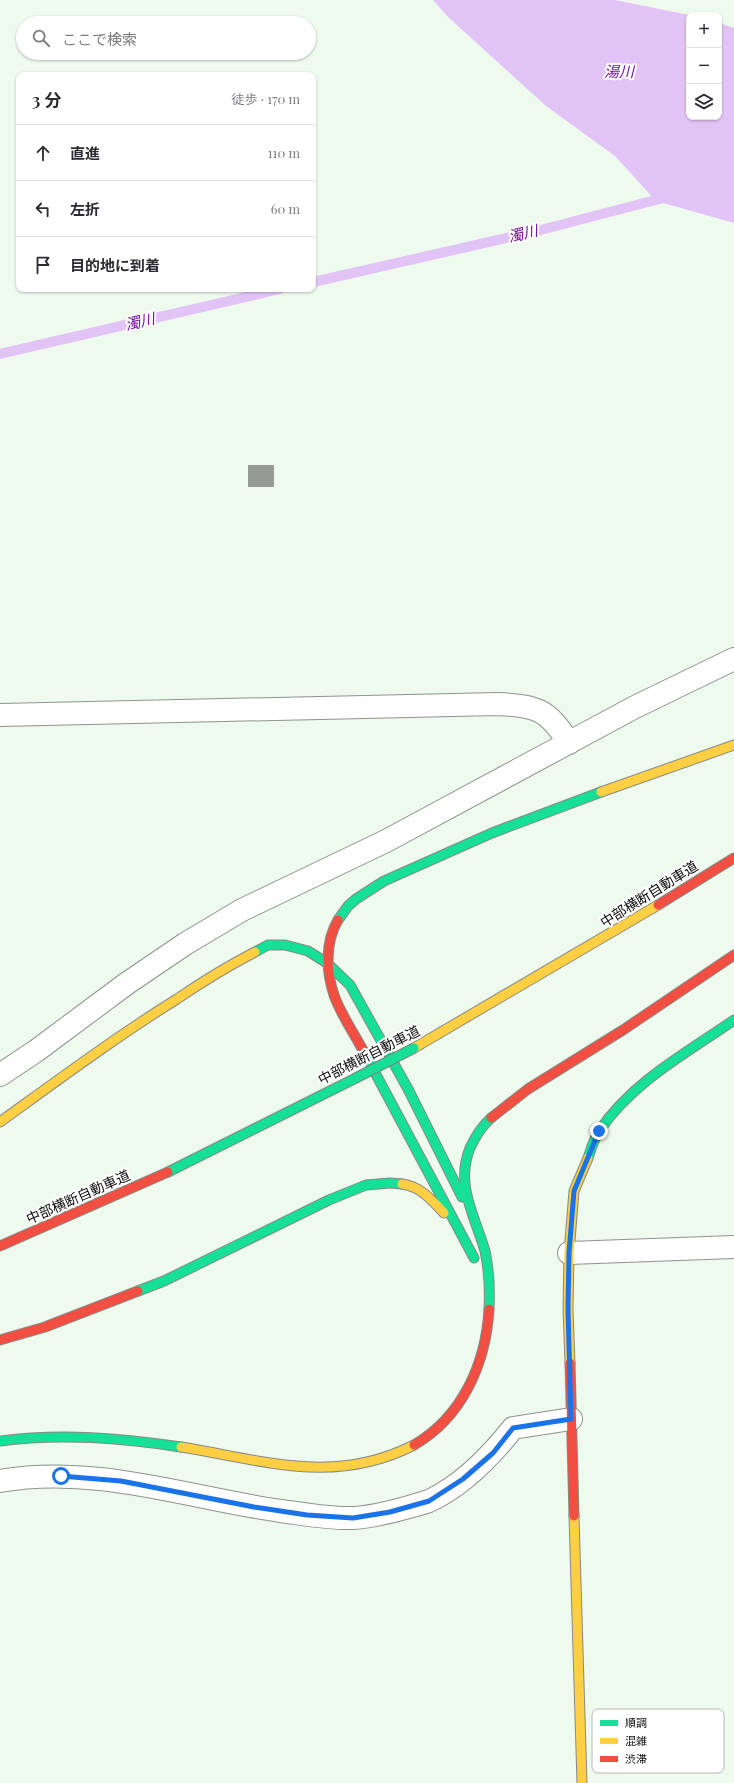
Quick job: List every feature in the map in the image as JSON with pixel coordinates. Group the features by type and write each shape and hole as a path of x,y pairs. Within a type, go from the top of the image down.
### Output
{"main road":[{"path":"489,1315 476,1262 334,996 327,963 328,945 334,926 342,913 355,899 376,886 435,857 531,817 734,745"},
{"name":"中部横断自動車道","path":"0,1246 160,1176 414,1048 616,931 734,858"},
{"path":"0,1122 87,1059 159,1010 231,964 268,945 286,945 308,951 327,963 350,985 408,1089 472,1216"},
{"path":"0,1442 72,1436 197,1449 279,1464 315,1468 352,1465 386,1457 420,1441 442,1425 463,1398 477,1374 486,1340 489,1315 488,1271 484,1250 465,1195 463,1179 466,1160 472,1144 482,1127 505,1106 639,1020 734,956"},
{"path":"582,1783 568,1309 569,1253 574,1191 599,1131 622,1103 652,1077 734,1020"},
{"path":"0,1340 45,1327 164,1281 329,1200 366,1185 390,1183 408,1186 429,1196 460,1230"}],"street":[{"path":"0,1075 36,1051 126,984 172,953 242,910 386,842 635,707 734,659"},
{"path":"0,715 497,704 525,706 545,714 558,725 569,743"},
{"path":"569,1253 734,1247"},
{"path":"0,1481 61,1476 121,1481 254,1507 307,1515 353,1518 390,1512 429,1501 463,1479 493,1453 513,1428 571,1419"}],"water":[{"name":"湯川","path":"433,0 615,0 686,14 686,120 722,120 722,24 734,28 734,223 656,201 615,156 546,106 448,17"}],"building":[{"path":"248,465 274,465 274,487 248,487"}],"waterway":[{"name":"濁川","path":"316,281 533,232 667,197"},
{"name":"濁川","path":"0,354 267,292"}],"traffic: fast":[{"path":"338,920 348,906 356,899 384,881 492,833 601,792"},
{"path":"255,952 268,945 285,945 308,951 327,963 350,985 408,1089 462,1197"},
{"path":"588,1158 598,1133 613,1113 628,1097 662,1069 734,1020"},
{"path":"354,1079 414,1048"},
{"path":"364,1052 474,1258"},
{"path":"168,1172 354,1079"},
{"path":"489,1309 489,1280 485,1251 468,1200 465,1175 466,1162 470,1148 479,1132 491,1118"},
{"path":"138,1291 164,1281 329,1200 366,1185 390,1183 402,1184"},
{"path":"0,1441 46,1437 68,1437 136,1441 181,1447"}],"traffic: slow":[{"path":"601,792 734,745"},
{"path":"414,1048 658,905"},
{"path":"0,1122 132,1028 206,980 255,952"},
{"path":"570,1363 568,1309 569,1253 574,1191 588,1158"},
{"path":"402,1184 408,1185 420,1191 444,1213"},
{"path":"181,1447 270,1463 327,1467 355,1464 384,1457 414,1445"},
{"path":"574,1516 582,1783"}],"traffic: jam":[{"path":"658,905 734,858"},
{"path":"338,920 329,947 329,976 337,1002 364,1052"},
{"path":"491,1118 528,1089 623,1030 734,955"},
{"path":"0,1246 168,1172"},
{"path":"0,1340 45,1327 138,1291"},
{"path":"414,1445 446,1420 468,1387 477,1369 483,1350 489,1309"},
{"path":"570,1363 574,1516"}],"route":[{"path":"61,1476 121,1481 254,1507 307,1515 353,1518 390,1512 429,1501 463,1479 493,1453 513,1428 571,1419 568,1309 569,1253 574,1191 599,1131"}]}
